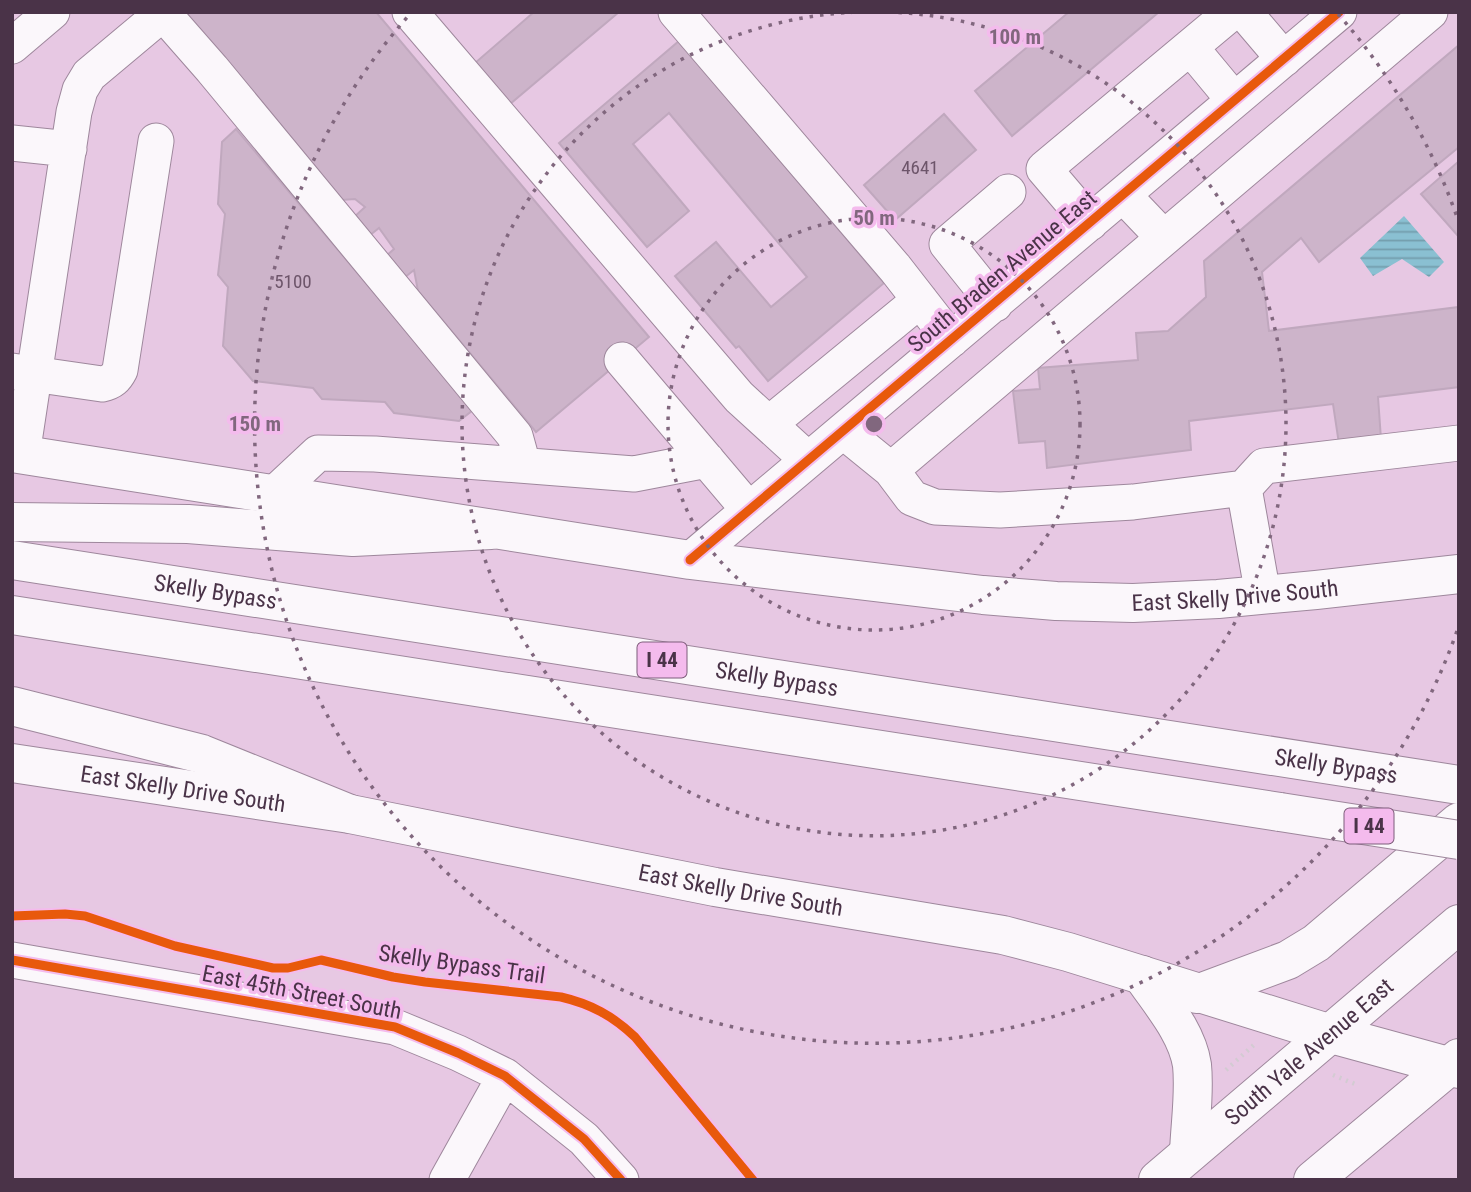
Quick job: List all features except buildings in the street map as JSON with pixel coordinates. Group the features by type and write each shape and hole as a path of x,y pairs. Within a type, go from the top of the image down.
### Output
{"main road":[{"name":"East Skelly Drive South","path":"17,454 690,560 983,595 1056,601 1133,603 1263,595 1459,574"},
{"path":"12,522 188,524 353,537 491,530"},
{"name":"Skelly Bypass","path":"12,559 1459,785"},
{"name":"I 44","path":"12,615 1459,840"},
{"path":"12,706 202,754 351,814"},
{"name":"East Skelly Drive South","path":"12,763 351,814 715,887 1003,935 1069,952 1331,1034 1455,1064"},
{"path":"1197,994 1288,960 1316,943 1459,822"},
{"name":"South Yale Avenue East","path":"1158,1180 1459,924"},
{"path":"1142,975 1177,1026 1191,1064 1193,1080 1189,1153"},
{"path":"1313,1180 1455,1064"}],"street":[{"path":"12,46 52,12"},
{"path":"410,12 739,397 808,460"},
{"path":"676,12 951,340"},
{"path":"1090,223 1044,169 1232,12"},
{"path":"1244,12 1284,59"},
{"name":"South Braden Avenue East","path":"690,560 1339,12"},
{"path":"891,470 1430,12"},
{"path":"17,454 24,373 74,112 83,82 163,13 221,79 515,436 523,465"},
{"path":"1191,47 1234,100"},
{"path":"24,373 102,384 110,382 120,370 156,141"},
{"path":"12,143 69,149"},
{"path":"995,304 947,244 1008,192"},
{"path":"1123,195 1164,238"},
{"path":"769,424 920,300"},
{"path":"622,360 749,510"},
{"path":"843,431 891,470 912,498 935,507 1000,510 1119,503 1244,488 1264,466 1459,443"},
{"path":"273,495 318,453 375,454 634,474 707,460"},
{"path":"1244,488 1263,595"},
{"name":"East 45th Street South","path":"12,960 395,1027 505,1076 584,1139 621,1180"},
{"path":"447,1180 505,1076"}],"path":[{"path":"1330,1073 1355,1084"}],"water":[{"path":"1404,216 1444,262 1429,277 1402,259 1373,276 1360,258"}],"cycle path":[{"path":"690,560 1339,12"},
{"name":"Skelly Bypass Trail","path":"12,916 85,916 175,946 273,968 288,968 321,960 393,977 561,997 582,1003 610,1017 635,1037 753,1180"},
{"path":"12,960 395,1027 505,1076 584,1139 621,1180"}]}
